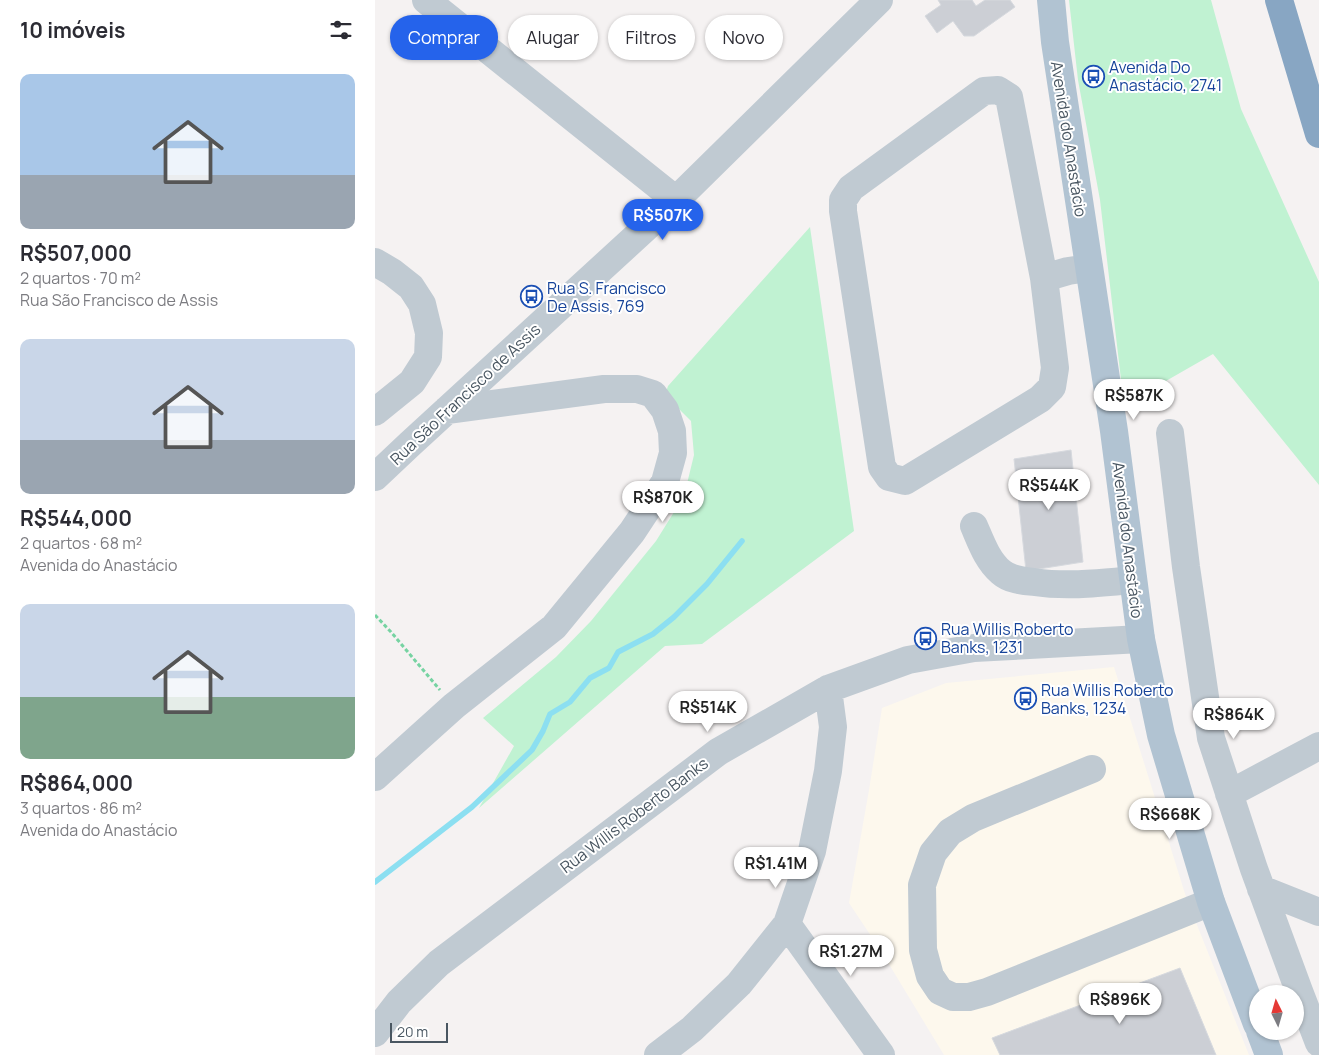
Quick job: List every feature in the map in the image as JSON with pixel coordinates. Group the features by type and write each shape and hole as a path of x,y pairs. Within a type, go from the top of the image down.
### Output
{"highway":[{"path":"1279,0 1319,134"}],"main road":[{"name":"Avenida do Anastácio","path":"1039,0 1055,42"},
{"name":"Avenida do Anastácio","path":"1051,0 1055,42 1114,431 1141,639 1161,735 1211,902 1249,1003"},
{"path":"1263,1040 1269,1055"}],"street":[{"path":"426,0 676,200"},
{"name":"Rua São Francisco de Assis","path":"375,477 676,200 879,0"},
{"path":"998,90 1009,97 1044,278 1055,368 1052,387 1040,399 905,481 889,477 882,467 843,211 843,200 851,188 984,91 998,90"},
{"path":"375,262 411,287 422,304 429,333 428,357 413,382 375,412"},
{"path":"1044,278 1089,268"},
{"path":"375,777 454,706 554,627 632,532 665,482 673,453 672,431 665,410 653,394 637,389 603,389 447,410"},
{"path":"1170,433 1186,567 1211,738 1261,889 1319,1043"},
{"path":"375,449 409,444"},
{"path":"974,526 988,558 1002,573 1018,580 1050,584 1090,584 1133,580"},
{"name":"Rua Willis Roberto Banks","path":"375,1033 399,1002 439,963 718,752 828,689 908,660 974,648 1141,639"},
{"path":"658,1055 693,1029 739,984 787,924 812,851 828,771 833,727 828,689"},
{"path":"1229,794 1319,746"},
{"path":"1092,769 973,818 950,832 933,853 922,885 923,950 930,976 940,991 953,997 969,997 987,992 1211,902"},
{"path":"1261,889 1319,912"},
{"path":"787,924 881,1055"}],"path":[{"path":"375,615 454,706"}],"shaded area":[{"path":"1114,667 1187,900 1249,1055 944,1055 881,951 849,903 882,708 946,683"}],"green space":[{"path":"1069,0 1211,0 1241,109 1319,282 1319,485 1213,354 1124,405 1100,200 1078,80"},
{"path":"810,227 854,531 702,644 665,646 479,808 514,746 483,718 556,657 591,621 656,541 684,496 694,455 691,421 665,395 668,386"}],"building":[{"path":"938,0 972,0 976,6 985,0 1010,0 1015,7 974,36 964,36 953,21 937,33 925,16 941,5"},
{"path":"1071,450 1083,562 1026,571 1014,459"},
{"path":"1180,968 1216,1055 1000,1055 992,1038"}],"waterway":[{"path":"375,882 472,807 532,750 550,714 570,702 590,678 609,668 618,652 653,634 674,617 707,584 742,541"}],"place":[{"name":"Avenida Do Anastácio, 2741","path":"1093,76"},
{"name":"Rua S. Francisco De Assis, 769","path":"531,297"},
{"name":"Rua Willis Roberto Banks, 1231","path":"925,638"},
{"name":"Rua Willis Roberto Banks, 1234","path":"1025,699"}]}
